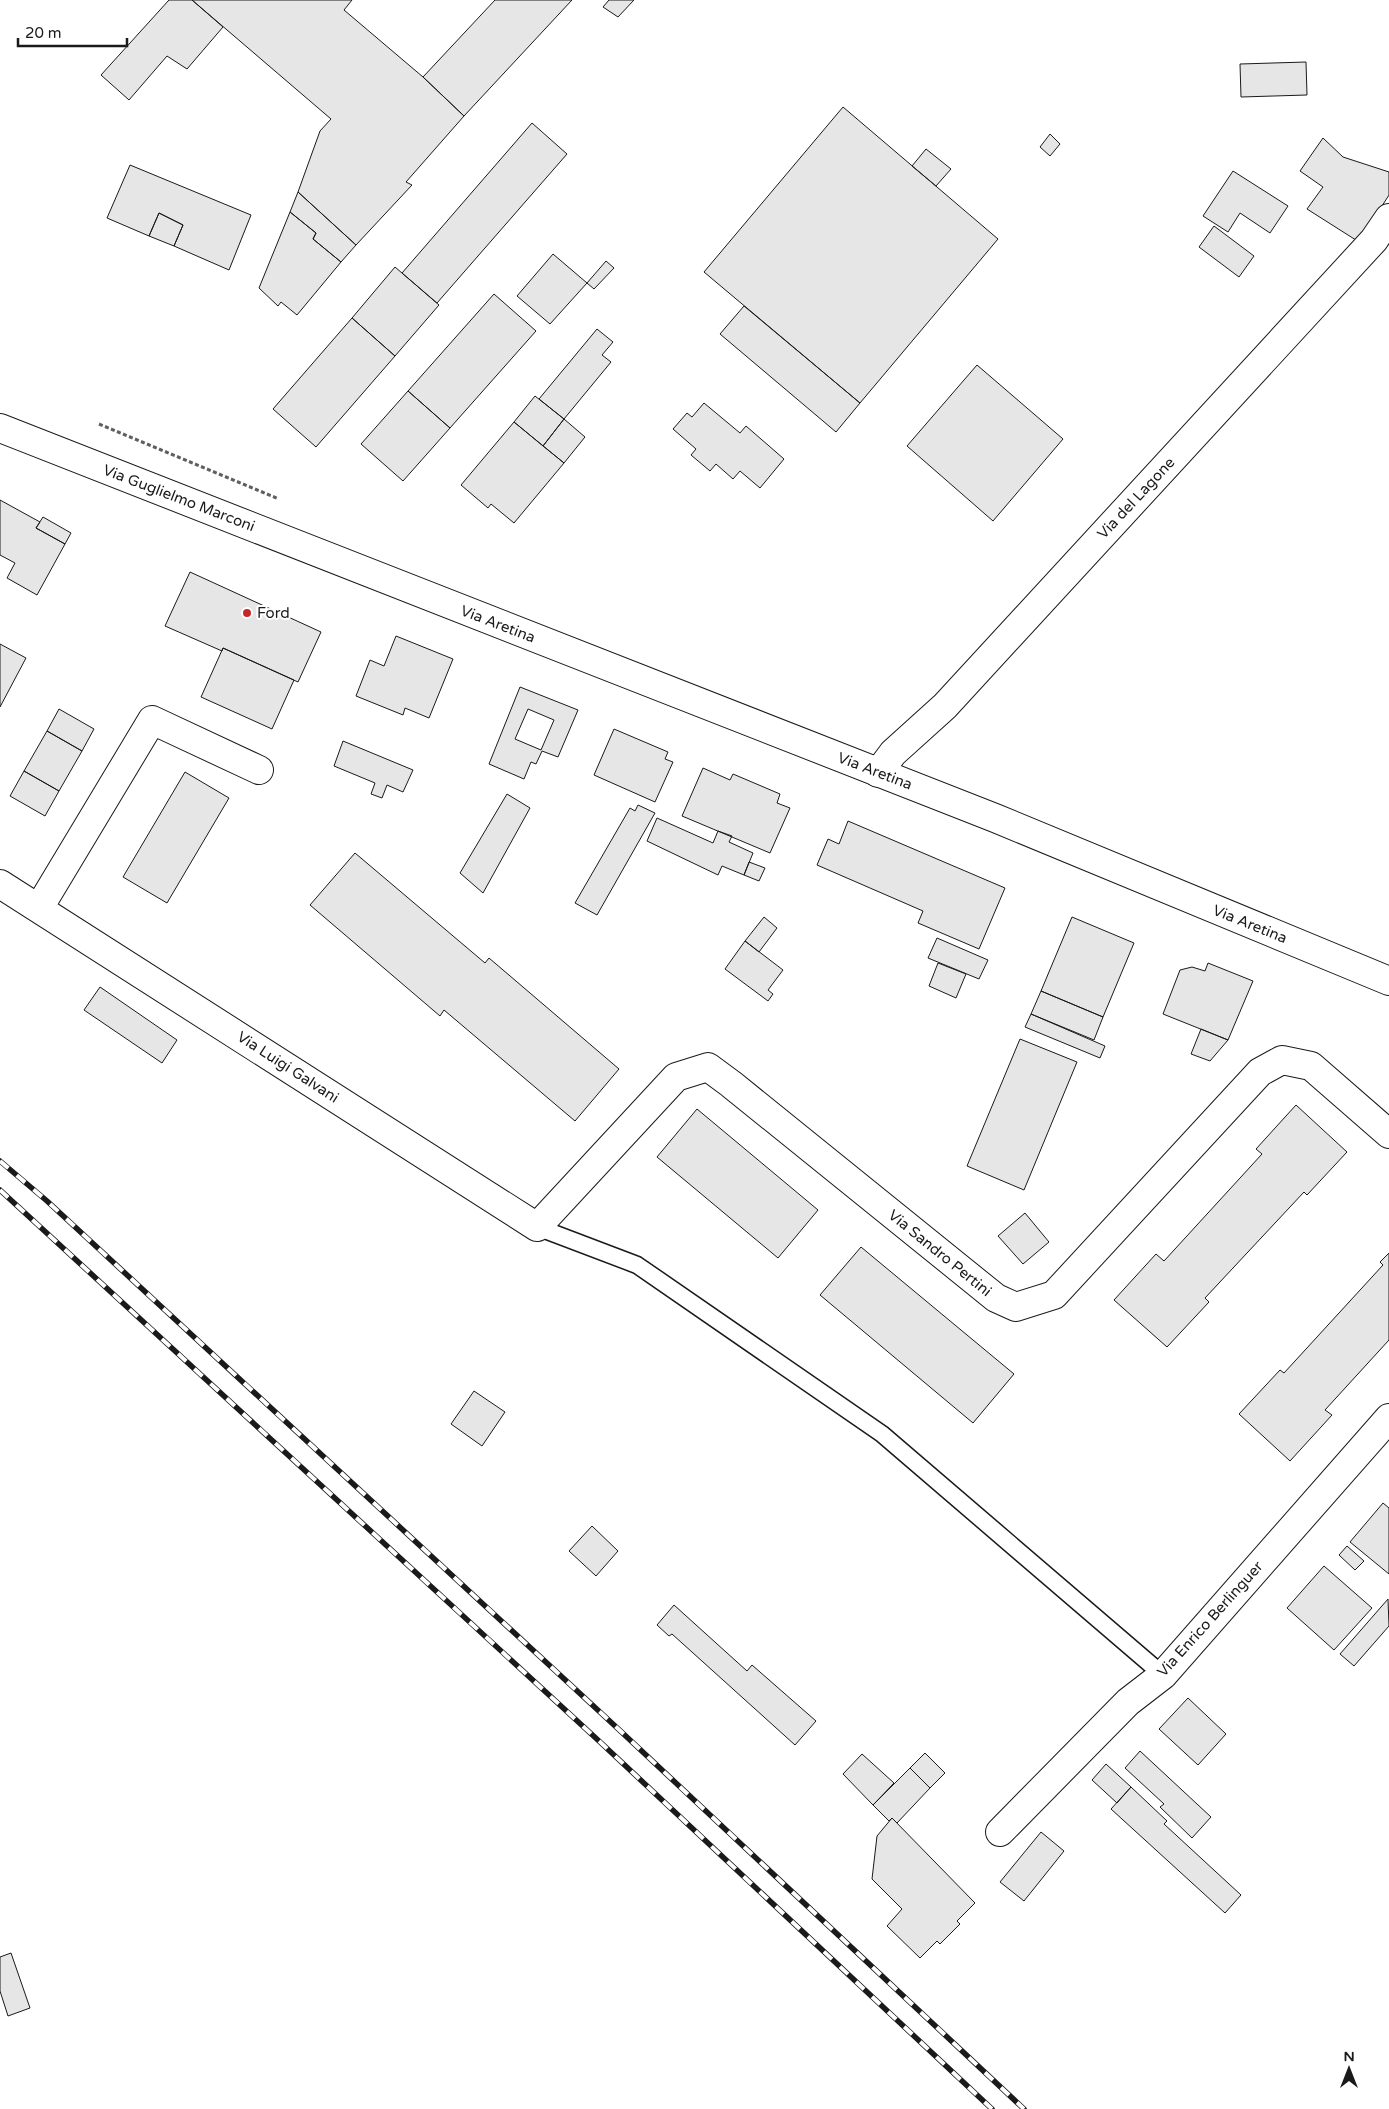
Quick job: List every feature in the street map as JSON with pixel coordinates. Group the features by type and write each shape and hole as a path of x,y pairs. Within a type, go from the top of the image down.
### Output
{"street":[{"name":"Via del Lagone","path":"878,772 893,753 945,706 1354,262 1374,240 1389,218"},
{"name":"Via Guglielmo Marconi","path":"0,428 359,569"},
{"name":"Via Aretina","path":"359,569 995,818 1389,981"},
{"path":"39,908 152,720 258,770"},
{"name":"Via Luigi Galvani","path":"0,884 537,1227"},
{"name":"Via Sandro Pertini","path":"537,1227 676,1076 708,1068 731,1084 996,1298 1016,1307 1054,1295 1260,1072 1282,1060 1310,1066 1389,1134"},
{"name":"Via Enrico Berlinguer","path":"1000,1832 1128,1702 1163,1675 1389,1418"}],"lane":[{"path":"537,1227 637,1265 882,1434 1163,1675"}],"building":[{"path":"169,0 192,0 223,27 187,69 167,56 129,100 101,75"},
{"path":"192,0 352,0 344,10 423,77 464,116 406,182 412,185 356,245 298,192 320,131 331,119"},
{"path":"495,0 572,0 464,116 423,77"},
{"path":"609,0 634,0 618,17 603,7"},
{"path":"1306,62 1307,95 1241,97 1240,64"},
{"path":"843,107 998,239 860,403 704,272"},
{"path":"532,123 567,154 437,303 402,273"},
{"path":"1050,134 1060,144 1050,156 1040,147"},
{"path":"1323,138 1343,157 1389,172 1389,195 1359,242 1307,209 1323,187 1300,171"},
{"path":"926,149 951,169 936,186 912,166"},
{"path":"130,165 251,215 229,270 174,246 183,225 159,213 149,236 107,218"},
{"path":"1233,171 1288,206 1270,233 1240,213 1228,232 1203,216"},
{"path":"298,192 356,245 341,262 313,239 316,233 290,212"},
{"path":"290,212 316,233 313,239 341,262 297,315 281,302 278,306 259,288"},
{"path":"159,213 183,225 174,246 149,236"},
{"path":"1214,226 1254,256 1239,277 1199,247"},
{"path":"553,254 587,283 550,324 517,296"},
{"path":"606,261 614,268 594,289 587,283"},
{"path":"395,267 439,305 395,356 352,318"},
{"path":"494,294 536,331 450,428 408,391"},
{"path":"744,306 860,403 836,432 720,334"},
{"path":"352,318 395,356 316,447 273,409"},
{"path":"597,329 613,342 602,355 611,362 564,419 539,399"},
{"path":"977,365 1063,439 993,521 907,446"},
{"path":"408,391 450,428 403,481 361,444"},
{"path":"535,396 564,419 543,446 514,422"},
{"path":"704,403 740,433 746,426 784,459 760,488 740,471 733,479 716,464 710,471 691,455 696,449 673,429 687,413 692,417"},
{"path":"564,419 585,437 564,463 543,446"},
{"path":"514,422 564,463 514,523 491,504 488,508 461,485"},
{"path":"0,500 40,522 36,528 65,544 37,595 7,578 15,563 0,555"},
{"path":"43,517 71,533 65,544 36,528"},
{"path":"190,572 321,632 298,682 223,648 222,651 165,626"},
{"path":"396,636 453,659 429,718 405,708 403,715 356,696 370,660 384,666"},
{"path":"0,644 26,658 0,707"},
{"path":"223,648 294,680 272,729 201,697"},
{"path":"520,687 578,710 558,757 542,751 536,764 531,762 524,779 489,764","holes":["528,709 554,720 541,750 515,739"]},
{"path":"59,709 94,729 82,751 47,731"},
{"path":"614,729 668,752 665,759 673,762 655,802 594,775"},
{"path":"47,731 82,751 59,791 24,771"},
{"path":"343,741 413,770 403,792 387,785 382,798 371,794 375,783 334,766"},
{"path":"703,768 730,780 733,774 780,794 777,803 790,808 770,853 682,816"},
{"path":"24,771 59,791 45,816 10,796"},
{"path":"185,772 229,798 167,903 123,877"},
{"path":"507,794 530,808 483,893 460,873"},
{"path":"638,805 655,813 597,915 575,903 630,808 635,811"},
{"path":"657,818 713,843 718,831 732,836 729,842 753,853 744,875 722,866 718,875 647,841"},
{"path":"848,821 1005,888 979,949 918,923 923,911 817,865 828,839 839,844"},
{"path":"355,853 485,963 489,958 619,1069 575,1121 444,1010 440,1016 310,905"},
{"path":"749,862 765,868 759,881 744,875"},
{"path":"764,917 777,928 759,952 745,941"},
{"path":"1072,917 1134,943 1103,1017 1041,991"},
{"path":"937,938 988,960 979,979 928,958"},
{"path":"745,941 783,970 768,990 773,994 768,1001 725,969"},
{"path":"938,963 966,974 956,998 929,986"},
{"path":"1208,963 1253,981 1228,1040 1163,1014 1180,970 1192,967 1205,971"},
{"path":"100,987 177,1040 162,1063 84,1010"},
{"path":"1041,991 1103,1017 1094,1040 1031,1014"},
{"path":"1031,1014 1105,1046 1100,1058 1025,1027"},
{"path":"1201,1029 1228,1040 1210,1061 1191,1054"},
{"path":"1020,1039 1077,1062 1024,1190 967,1166"},
{"path":"1296,1105 1347,1152 1307,1195 1304,1192 1205,1298 1209,1302 1167,1347 1114,1300 1156,1254 1164,1261 1262,1154 1256,1149"},
{"path":"697,1109 818,1210 778,1258 657,1157"},
{"path":"1025,1213 1049,1242 1023,1264 998,1236"},
{"path":"861,1247 1014,1374 973,1423 820,1295"},
{"path":"1389,1253 1389,1340 1325,1410 1332,1415 1290,1461 1239,1414 1280,1370 1284,1373 1383,1265 1380,1262"},
{"path":"474,1391 505,1412 482,1446 451,1424"},
{"path":"1383,1503 1389,1508 1389,1574 1350,1542"},
{"path":"592,1526 618,1551 596,1576 569,1551"},
{"path":"1347,1546 1364,1561 1355,1570 1339,1555"},
{"path":"1324,1566 1372,1608 1334,1650 1287,1608"},
{"path":"1388,1599 1389,1626 1354,1666 1340,1654"},
{"path":"674,1605 747,1671 752,1665 816,1721 795,1745 672,1634 669,1636 657,1625"},
{"path":"1188,1698 1226,1734 1198,1765 1159,1729"},
{"path":"1140,1751 1211,1817 1192,1838 1160,1807 1164,1804 1125,1768"},
{"path":"925,1753 945,1773 930,1788 910,1768"},
{"path":"862,1754 894,1783 873,1805 843,1774"},
{"path":"1106,1764 1131,1787 1117,1803 1092,1780"},
{"path":"910,1768 930,1788 897,1823 892,1818 889,1821 873,1805"},
{"path":"1131,1787 1167,1821 1164,1824 1241,1895 1225,1913 1111,1809"},
{"path":"892,1818 975,1903 957,1921 960,1924 940,1944 937,1941 920,1958 887,1926 902,1909 872,1879 877,1836"},
{"path":"1041,1832 1064,1851 1024,1901 1000,1882"},
{"path":"11,1953 30,2008 8,2016 0,1991 0,1957"}],"railway":[{"path":"0,1161 47,1201 614,1725 1024,2109"},
{"path":"0,1190 599,1741 992,2109"}],"place":[{"name":"Ford","path":"247,613"}]}
